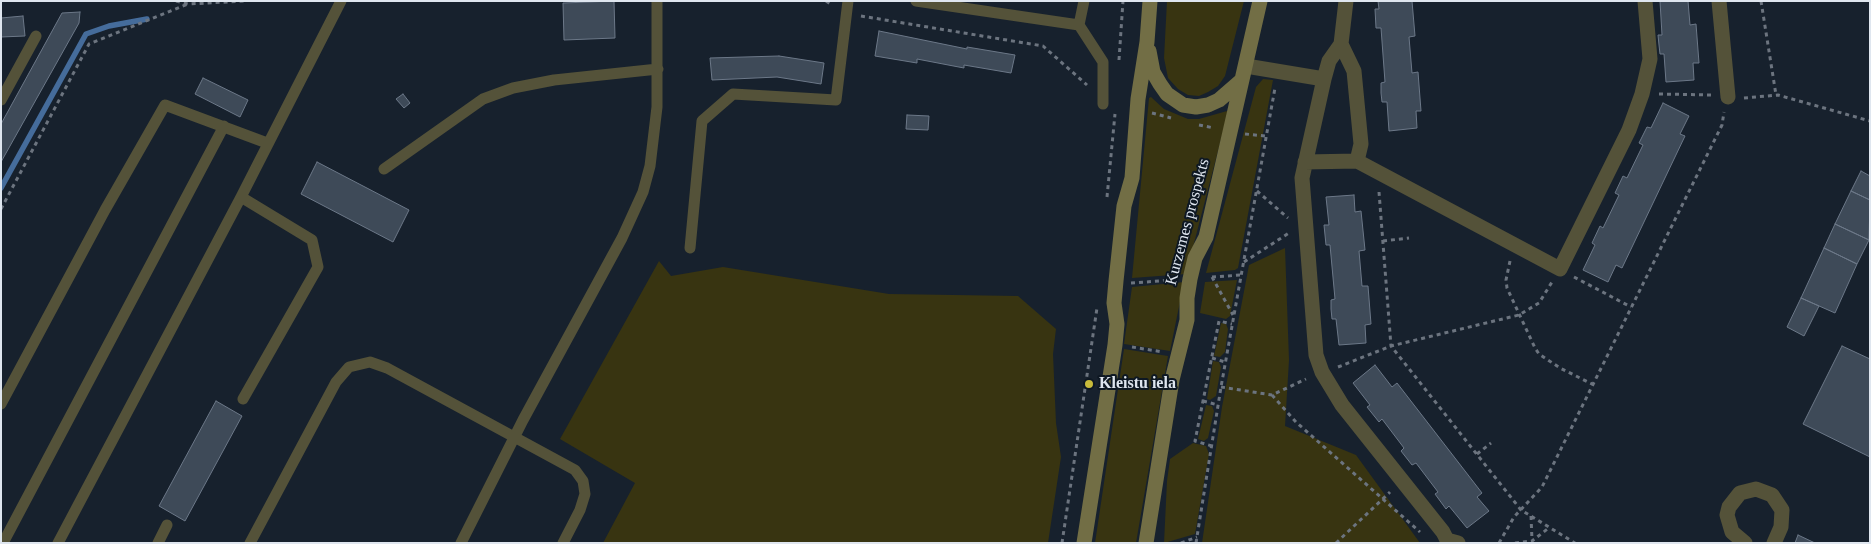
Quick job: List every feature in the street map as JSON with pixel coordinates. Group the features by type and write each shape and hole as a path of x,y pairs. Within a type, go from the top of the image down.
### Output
{"main road":[{"path":"1084,543 1115,345 1117,324 1114,303 1124,206 1132,178 1138,99 1147,42 1150,1"},
{"name":"Kurzemes prospekts","path":"1146,543 1178,354 1187,320 1186,298 1195,258 1206,237 1260,1"},
{"path":"1147,42 1153,72 1167,94 1182,104 1196,107 1208,105 1219,100 1244,73"}],"street":[{"path":"1346,1 1341,44 1329,61 1324,79 1305,162 1302,190 1313,337 1322,372 1342,405 1450,542"},
{"path":"1305,162 1357,161 1560,269 1629,130 1642,94 1650,59 1645,1"},
{"path":"1719,1 1728,97"},
{"path":"1341,44 1354,71 1361,144 1357,161"},
{"path":"1244,73 1278,72 1324,79"},
{"path":"1745,543 1732,532 1727,515 1729,507 1740,494 1756,489 1772,495 1782,510 1781,527 1774,543"}],"lane":[{"path":"58,543 242,197 341,1"},
{"path":"461,543 622,238 643,192 654,140 658,69 657,1"},
{"path":"690,248 702,121 733,94 836,100 848,1"},
{"path":"916,1 1079,25"},
{"path":"1084,1 1079,25 1103,62 1103,104"},
{"path":"1,100 36,36"},
{"path":"384,169 483,99 498,93 554,80 658,69"},
{"path":"1,404 104,210 165,106 268,143"},
{"path":"3,543 224,126"},
{"path":"242,197 312,240 318,267 243,399"},
{"path":"250,543 336,382 344,371 355,364 370,362 387,368 570,467 584,481 585,494 583,504 563,543"},
{"path":"158,543 167,525"}],"path":[{"path":"176,1 188,4 246,1"},
{"path":"1118,67 1123,1"},
{"path":"1760,1 1776,95"},
{"path":"1,209 89,44 188,4"},
{"path":"847,14 1043,46 1086,84 1114,119"},
{"path":"1196,543 1225,362 1278,72"},
{"path":"1642,94 1709,94 1728,97 1776,95 1870,121"},
{"path":"1499,543 1521,510 1542,487 1722,125 1728,97"},
{"path":"1107,204 1115,111"},
{"path":"1377,172 1391,346 1521,510 1575,543"},
{"path":"1257,190 1287,218 1304,223"},
{"path":"1244,263 1304,223"},
{"path":"1383,241 1409,238"},
{"path":"1516,247 1508,265 1506,280 1519,315 1539,354 1592,384"},
{"path":"1221,387 1272,395 1322,372 1391,346 1519,315 1539,302 1560,269 1631,307"},
{"path":"1204,278 1241,275"},
{"path":"1212,277 1234,315"},
{"path":"1130,283 1176,280"},
{"path":"1062,543 1097,307"},
{"path":"1212,446 1195,441 1219,321 1232,324"},
{"path":"1115,345 1178,354"},
{"path":"1212,358 1225,362"},
{"path":"1272,395 1296,422 1424,535 1450,542"},
{"path":"1203,401 1218,405"},
{"path":"1478,454 1491,442"},
{"path":"1336,543 1402,480"},
{"path":"1531,516 1532,542"},
{"path":"1514,543 1532,542 1550,528"},
{"path":"1181,543 1197,537"}],"shaded area":[{"path":"1167,1 1244,1 1225,76 1218,86 1199,96 1188,95 1178,89 1168,78 1164,58"},
{"path":"1263,79 1273,80 1238,268 1235,270 1206,273 1256,87"},
{"path":"1151,97 1164,109 1188,119 1199,119 1227,111 1227,116 1186,274 1132,278 1149,98"},
{"path":"1285,248 1289,360 1285,426 1356,455 1420,543 1202,543 1222,407 1249,265"},
{"path":"659,261 671,276 723,267 889,294 1018,296 1056,329 1053,354 1056,423 1061,457 1048,543 603,543 635,483 560,439"},
{"path":"1237,280 1230,316 1226,319 1200,313 1205,282"},
{"path":"1184,282 1170,351 1124,344 1132,287"},
{"path":"1221,323 1226,324 1228,329 1225,352 1220,357 1214,356"},
{"path":"1124,349 1168,356 1136,543 1095,543"},
{"path":"1213,361 1219,362 1221,367 1216,396 1210,400 1207,399"},
{"path":"1206,405 1212,406 1214,411 1208,438 1204,441 1198,439"},
{"path":"1193,443 1206,446 1209,454 1195,534 1164,543 1170,459"}],"building":[{"path":"614,1 615,38 564,40 563,3"},
{"path":"1378,1 1412,1 1415,36 1409,37 1412,73 1418,72 1421,111 1416,111 1417,128 1389,131 1387,102 1382,102 1381,93 1381,83 1385,82 1381,28 1376,28 1375,9 1379,9"},
{"path":"1660,1 1688,1 1690,25 1696,24 1699,63 1693,63 1694,80 1666,82 1664,54 1660,54 1658,35 1662,35"},
{"path":"80,12 79,23 1,162 1,124 62,13"},
{"path":"23,16 25,36 1,37 1,18"},
{"path":"879,31 967,49 967,47 1015,55 1011,73 964,65 964,68 917,59 917,63 875,56"},
{"path":"779,56 824,63 821,84 777,77 712,80 710,58"},
{"path":"203,78 248,100 240,117 195,94"},
{"path":"403,94 410,103 404,108 396,99"},
{"path":"1663,103 1689,116 1680,134 1685,136 1622,268 1616,265 1608,282 1583,270 1595,245 1592,243 1600,226 1603,228 1619,195 1615,193 1623,176 1627,178 1643,145 1639,143 1647,127 1651,128"},
{"path":"907,115 929,116 928,130 906,129"},
{"path":"317,162 409,210 393,242 301,194"},
{"path":"1861,171 1870,176 1870,200 1851,191"},
{"path":"1851,191 1870,200 1869,240 1835,224"},
{"path":"1354,195 1355,212 1361,211 1365,250 1359,251 1362,286 1368,286 1371,324 1365,325 1366,343 1339,345 1336,319 1332,319 1331,309 1331,300 1335,299 1330,245 1326,245 1324,225 1329,225 1326,197"},
{"path":"1835,224 1869,240 1857,264 1824,248"},
{"path":"1824,248 1857,264 1835,313 1801,298"},
{"path":"1801,298 1819,306 1804,336 1787,327"},
{"path":"1842,346 1870,359 1870,457 1803,424"},
{"path":"1375,365 1392,387 1397,383 1482,493 1477,497 1489,511 1467,528 1449,506 1446,509 1435,494 1438,492 1416,463 1412,465 1401,451 1404,448 1382,419 1379,422 1367,407 1370,405 1353,383"},
{"path":"216,401 242,416 185,521 159,506"},
{"path":"1798,535 1815,543 1795,543"}],"waterway":[{"path":"1,188 86,34 109,26 147,19"}],"place":[{"name":"Kleistu iela","path":"1089,384"}]}
